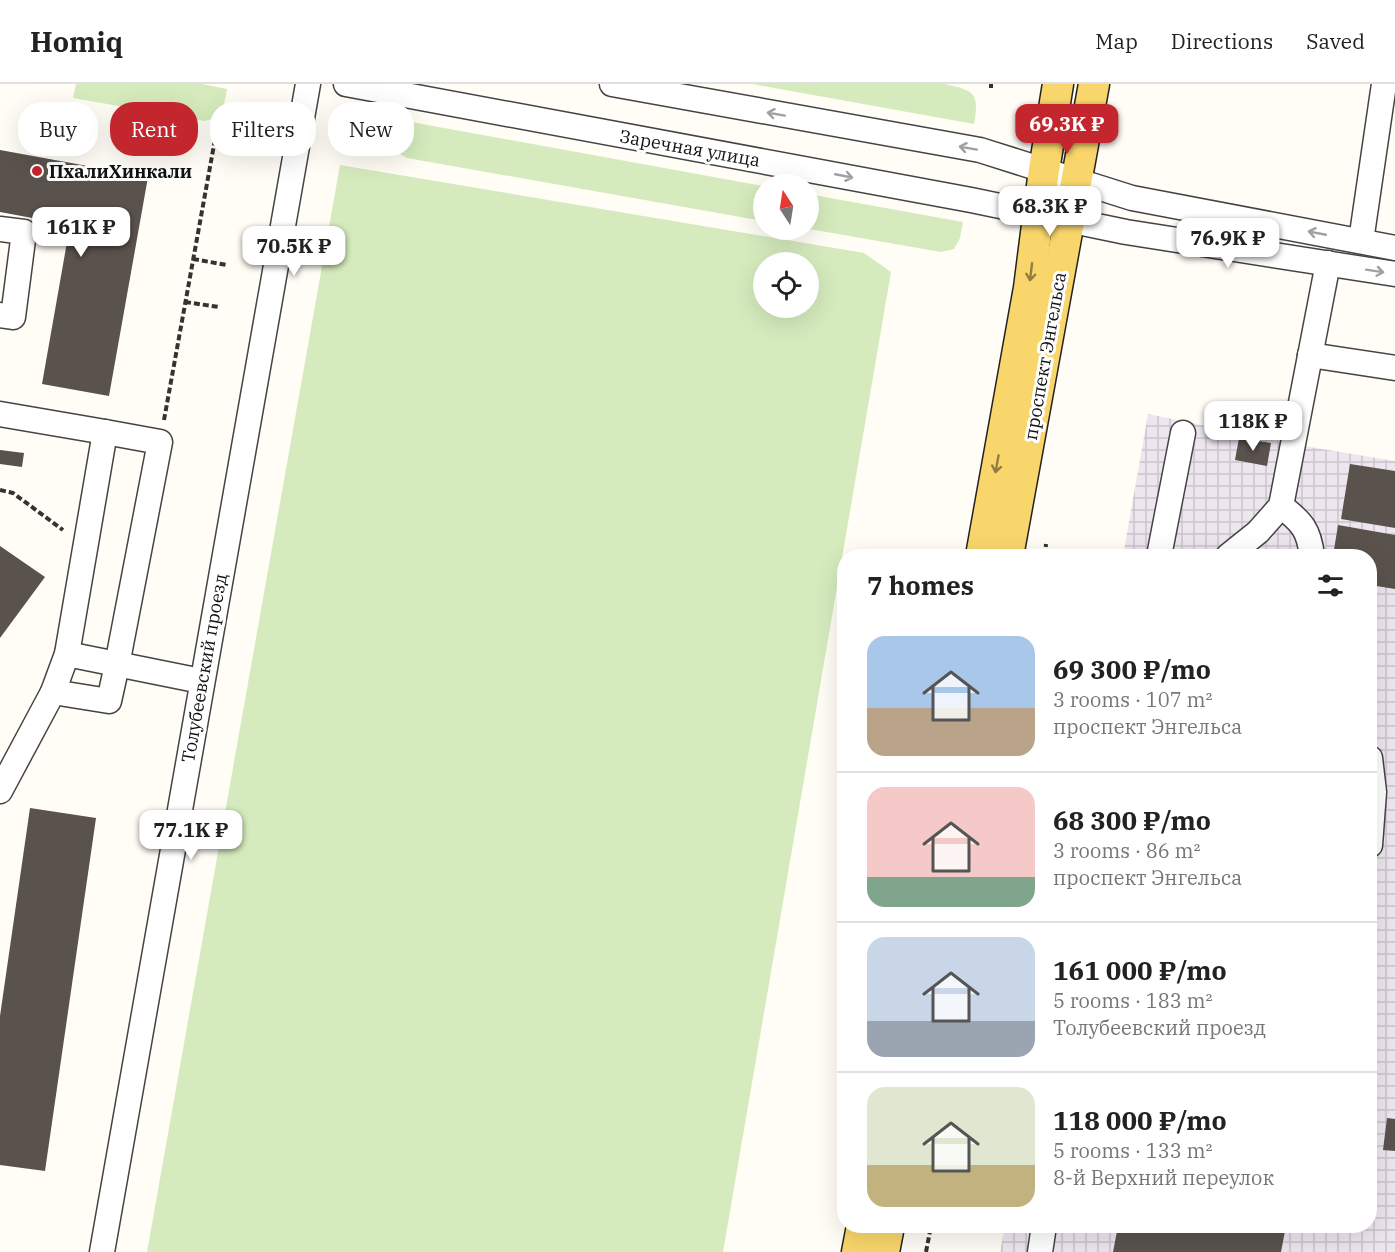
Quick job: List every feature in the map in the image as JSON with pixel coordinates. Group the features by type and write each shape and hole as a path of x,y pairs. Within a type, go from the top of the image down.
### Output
{"main road":[{"name":"проспект Энгельса","path":"982,549 1029,288 1058,84"},
{"name":"проспект Энгельса","path":"1009,549 1094,84"},
{"path":"857,1252 861,1233"},
{"path":"884,1252 888,1233"}],"street":[{"name":"Толубеевский проезд","path":"102,1252 308,84"},
{"name":"Заречная улица","path":"346,84 1126,232 1395,274"},
{"path":"612,84 980,150 1132,198 1395,248"},
{"path":"1361,241 1384,84"},
{"path":"0,229 24,232 13,317 0,315"},
{"path":"1236,549 1258,532 1281,506 1328,263"},
{"path":"1310,355 1395,368"},
{"path":"0,414 160,442 109,701 52,692"},
{"path":"0,791 52,692 67,654 105,432"},
{"path":"1160,549 1183,433"},
{"path":"1281,506 1300,520 1310,538 1311,549"},
{"path":"67,654 201,681"},
{"path":"1040,1252 1043,1233"}],"path":[{"path":"160,442 212,156"},
{"path":"193,259 227,265"},
{"path":"185,302 219,308"},
{"path":"0,490 13,493 86,546"},
{"path":"1046,544 1046,549"},
{"path":"926,1252 930,1233"}],"shaded area":[{"path":"1148,414 1292,444 1395,461 1395,1252 1000,1252 1004,1233 1377,1233 1377,549 1124,549"}],"green space":[{"path":"76,84 202,84 227,89 224,102 210,102 210,119 204,121 198,120 198,102 110,102 110,104 73,98"},
{"path":"752,84 944,84 962,88 972,94 975,99 976,113 974,124"},
{"path":"414,122 753,184 753,219 404,156 414,156"},
{"path":"340,165 753,234 753,240 787,240 864,253 891,272 844,549 837,549 837,587 723,1252 147,1252"},
{"path":"819,196 963,222 960,238 954,249 941,252 819,231"}],"building":[{"path":"0,150 18,153 18,156 33,156 148,177 109,396 42,384 70,225 0,212"},
{"path":"1239,438 1271,443 1267,466 1235,460"},
{"path":"0,450 24,453 22,467 0,464"},
{"path":"1350,464 1395,471 1395,528 1341,519"},
{"path":"1338,525 1395,535 1395,589 1377,586 1377,549 1334,549"},
{"path":"0,546 45,577 0,638"},
{"path":"30,808 96,818 45,1171 0,1165 0,1016"},
{"path":"1387,1118 1395,1119 1395,1151 1383,1150"},
{"path":"1117,1233 1285,1233 1281,1252 1113,1252"}],"place":[{"name":"ПхалиХинкали","path":"37,171"}]}
